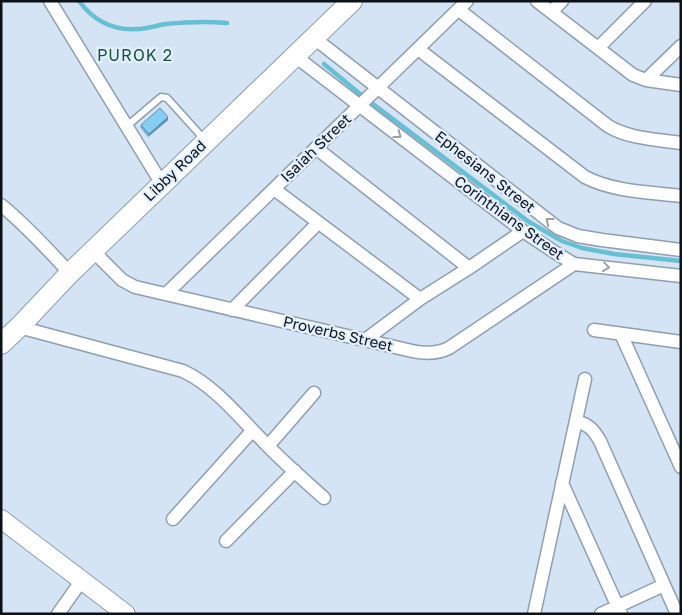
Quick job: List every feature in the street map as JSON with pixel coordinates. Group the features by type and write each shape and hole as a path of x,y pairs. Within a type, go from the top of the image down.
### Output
{"main road":[{"name":"Libby Road","path":"1,344 93,250 352,1"}],"street":[{"path":"50,1 162,184"},
{"path":"537,1 633,75 646,80 681,85"},
{"path":"551,12 562,1"},
{"path":"598,48 645,1"},
{"path":"463,5 608,126 630,136 681,143"},
{"name":"Isaiah Street","path":"166,294 463,5"},
{"name":"Ephesians Street","path":"314,38 377,89 558,228 578,236 681,250"},
{"path":"646,80 681,46"},
{"path":"418,49 585,177 613,188 681,196"},
{"name":"Corinthians Street","path":"295,56 523,231 574,264 681,276"},
{"path":"316,148 469,268"},
{"path":"274,189 420,299"},
{"path":"1,205 35,236 70,273"},
{"path":"232,310 318,223"},
{"path":"365,340 420,299 523,231"},
{"name":"Proverbs Street","path":"93,250 122,280 144,290 423,353 441,352 449,348 574,264"},
{"path":"19,327 183,371 202,382 224,401 252,431 324,498"},
{"path":"594,330 681,342"},
{"path":"621,334 681,467"},
{"path":"534,614 585,378"},
{"path":"268,446 314,393"},
{"path":"576,420 589,426 600,441 677,614"},
{"path":"173,519 252,431"},
{"path":"226,541 294,471"},
{"path":"562,482 619,610"},
{"path":"1,519 126,614"},
{"path":"58,614 82,580"},
{"path":"601,614 619,610 664,585"}],"lane":[{"path":"127,126 161,97 167,98 206,142"}],"building":[{"path":"160,108 168,117 149,134 141,125"}],"waterway":[{"path":"79,1 93,16 118,28 137,29 181,23 227,23"},
{"path":"324,64 360,94"},
{"path":"373,104 529,222 562,241 582,248 614,254 681,261"}],"district":[{"name":"PUROK 2","path":"135,55"}]}
